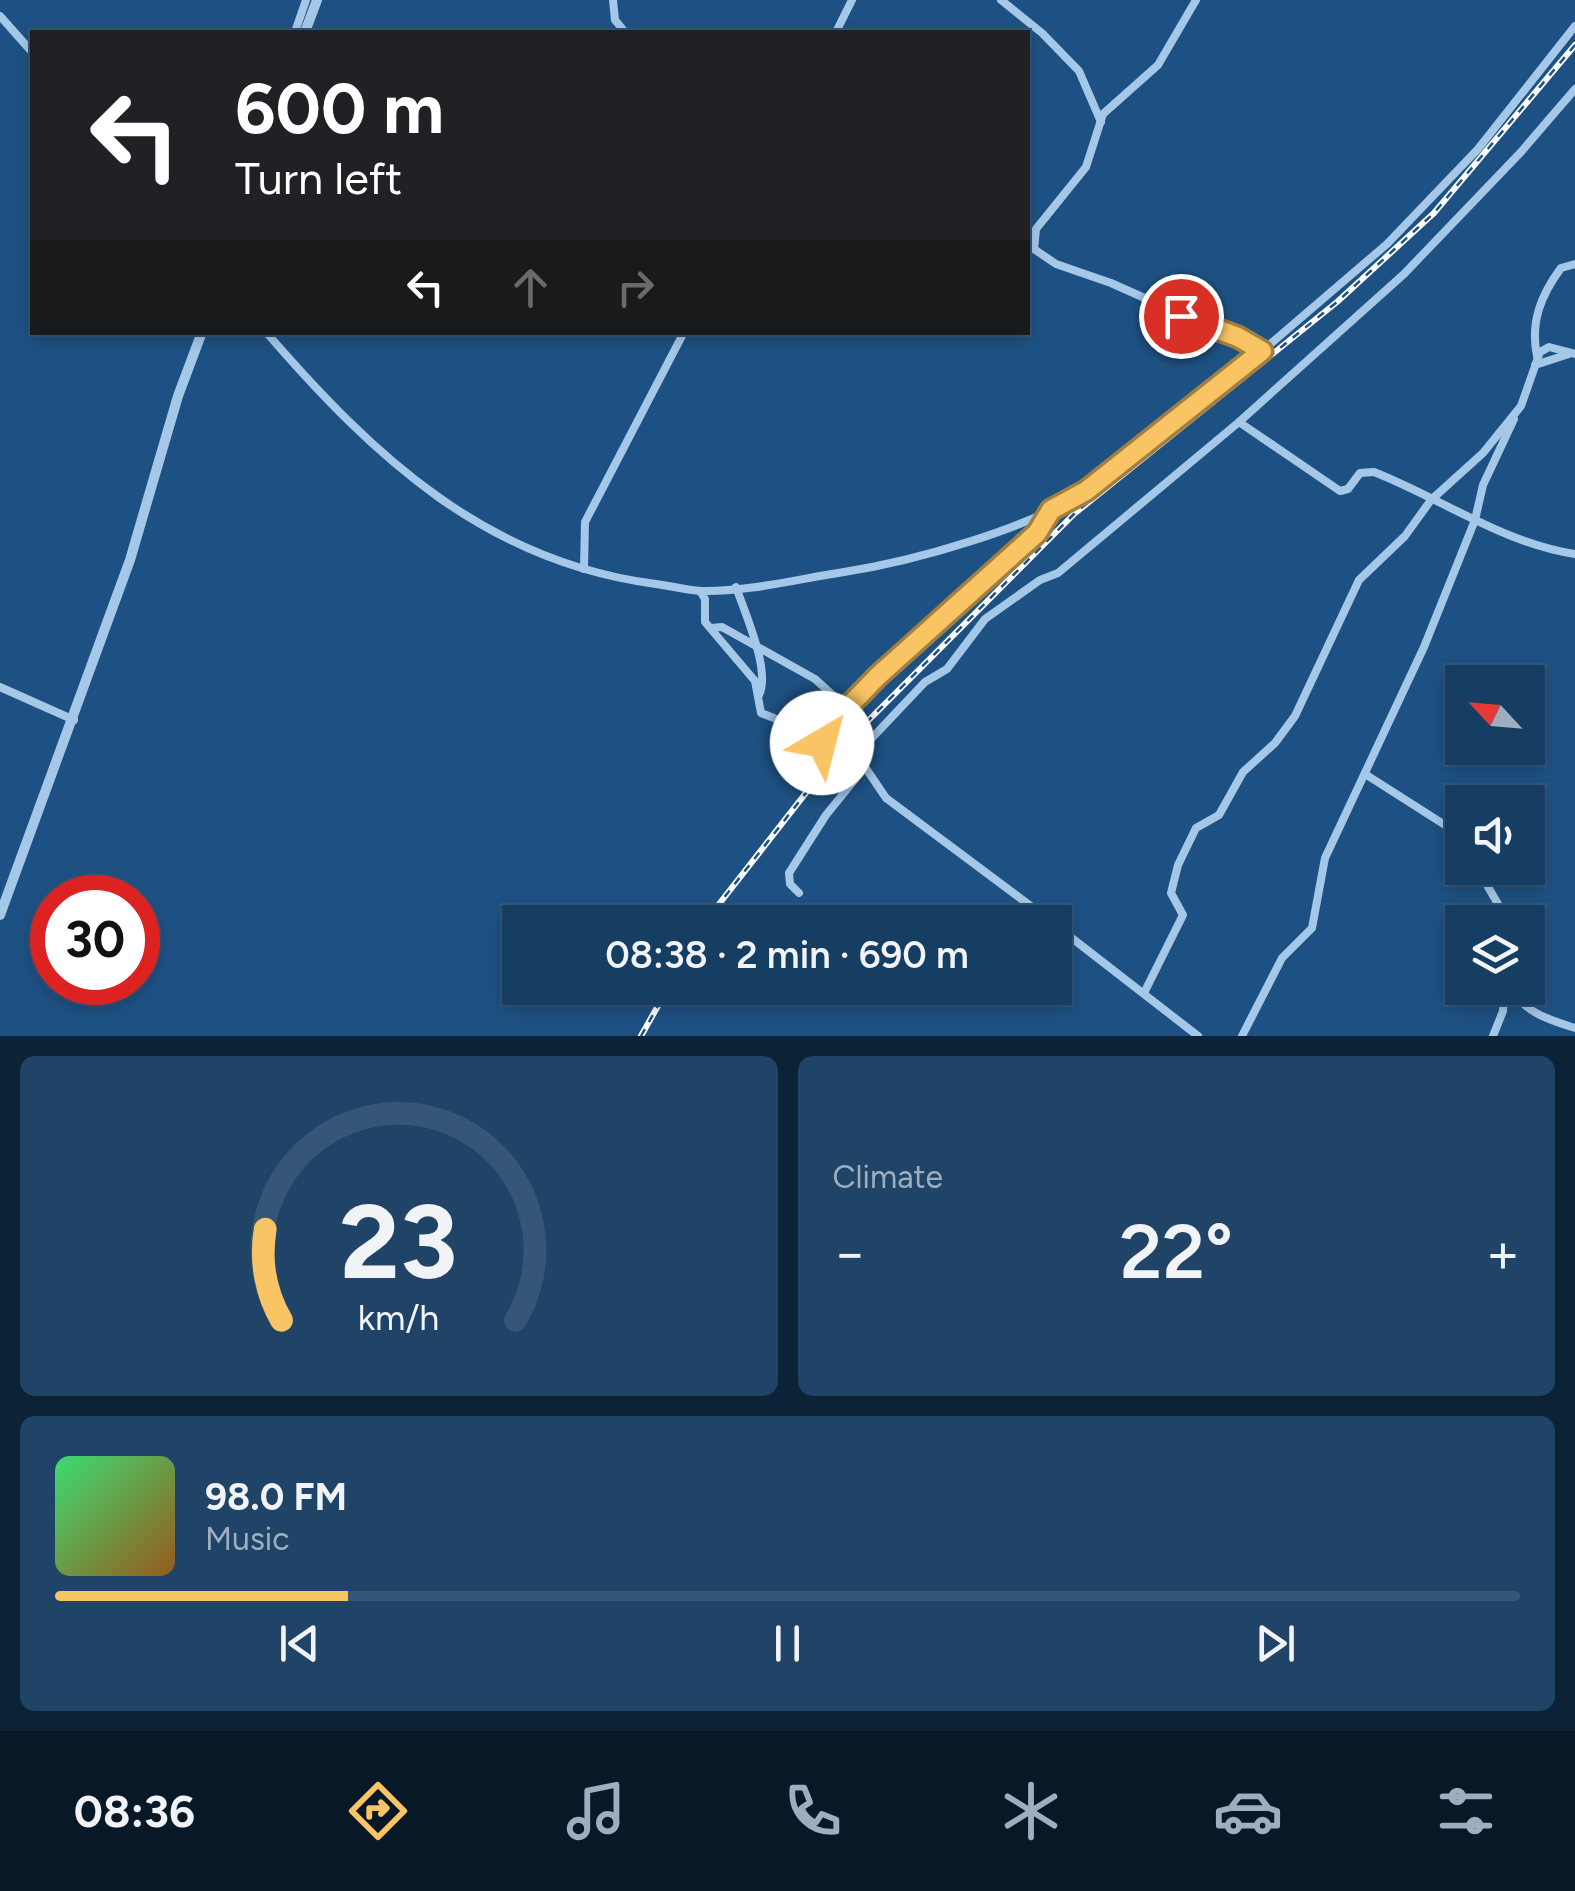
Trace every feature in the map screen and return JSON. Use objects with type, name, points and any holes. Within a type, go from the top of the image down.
[{"type":"street","points":[[296,30],[306,0]]},
{"type":"street","points":[[306,30],[317,0]]},
{"type":"street","points":[[613,0],[615,20],[623,30]]},
{"type":"street","points":[[837,30],[852,0]]},
{"type":"street","points":[[1001,0],[1042,33],[1079,71],[1101,122]]},
{"type":"street","points":[[1196,0],[1158,66],[1103,114],[1086,167],[1036,229],[1031,247],[1056,264],[1111,283],[1262,351]]},
{"type":"street","points":[[0,16],[30,50]]},
{"type":"street","points":[[269,335],[362,436],[415,482],[506,540],[624,581],[700,591],[871,568],[926,554],[1051,510],[1086,491],[1262,351],[1388,244],[1487,138],[1575,26]]},
{"type":"street","points":[[853,758],[924,682],[947,669],[985,620],[1040,580],[1058,573],[1239,422],[1404,274],[1521,152],[1575,88]]},
{"type":"street","points":[[1536,361],[1534,337],[1539,307],[1561,268],[1575,264]]},
{"type":"street","points":[[0,915],[74,720],[201,335]]},
{"type":"street","points":[[584,569],[585,522],[682,335]]},
{"type":"street","points":[[1242,1036],[1282,958],[1312,928],[1325,858],[1424,647],[1484,485],[1521,406],[1536,361],[1548,347],[1573,354]]},
{"type":"street","points":[[1144,993],[1182,916],[1171,894],[1191,835],[1202,823],[1219,815],[1243,772],[1285,732],[1359,580],[1405,536],[1431,500],[1483,453],[1521,406]]},
{"type":"street","points":[[1239,422],[1336,489],[1346,490],[1360,474],[1374,472],[1474,520],[1547,549],[1575,554]]},
{"type":"street","points":[[821,741],[847,708],[1037,533],[1051,510]]},
{"type":"street","points":[[736,587],[764,674],[759,695]]},
{"type":"street","points":[[700,591],[706,622],[752,676],[761,714],[831,742],[864,767],[886,798],[1029,905]]},
{"type":"street","points":[[711,628],[722,627],[815,679],[847,708]]},
{"type":"street","points":[[0,686],[74,720]]},
{"type":"street","points":[[798,893],[790,884],[790,873],[826,815],[864,767]]},
{"type":"street","points":[[1365,774],[1445,824]]},
{"type":"street","points":[[1072,938],[1198,1036]]},
{"type":"street","points":[[1493,1036],[1503,1005]]},
{"type":"street","points":[[1525,1005],[1575,1028]]},
{"type":"railway","points":[[718,905],[841,748],[1074,514],[1337,302],[1434,213],[1575,45]]},
{"type":"railway","points":[[641,1036],[658,1005]]},
{"type":"route","points":[[822,743],[866,688],[1037,533],[1051,510],[1086,491],[1262,351],[1238,337],[1181,316]]}]
